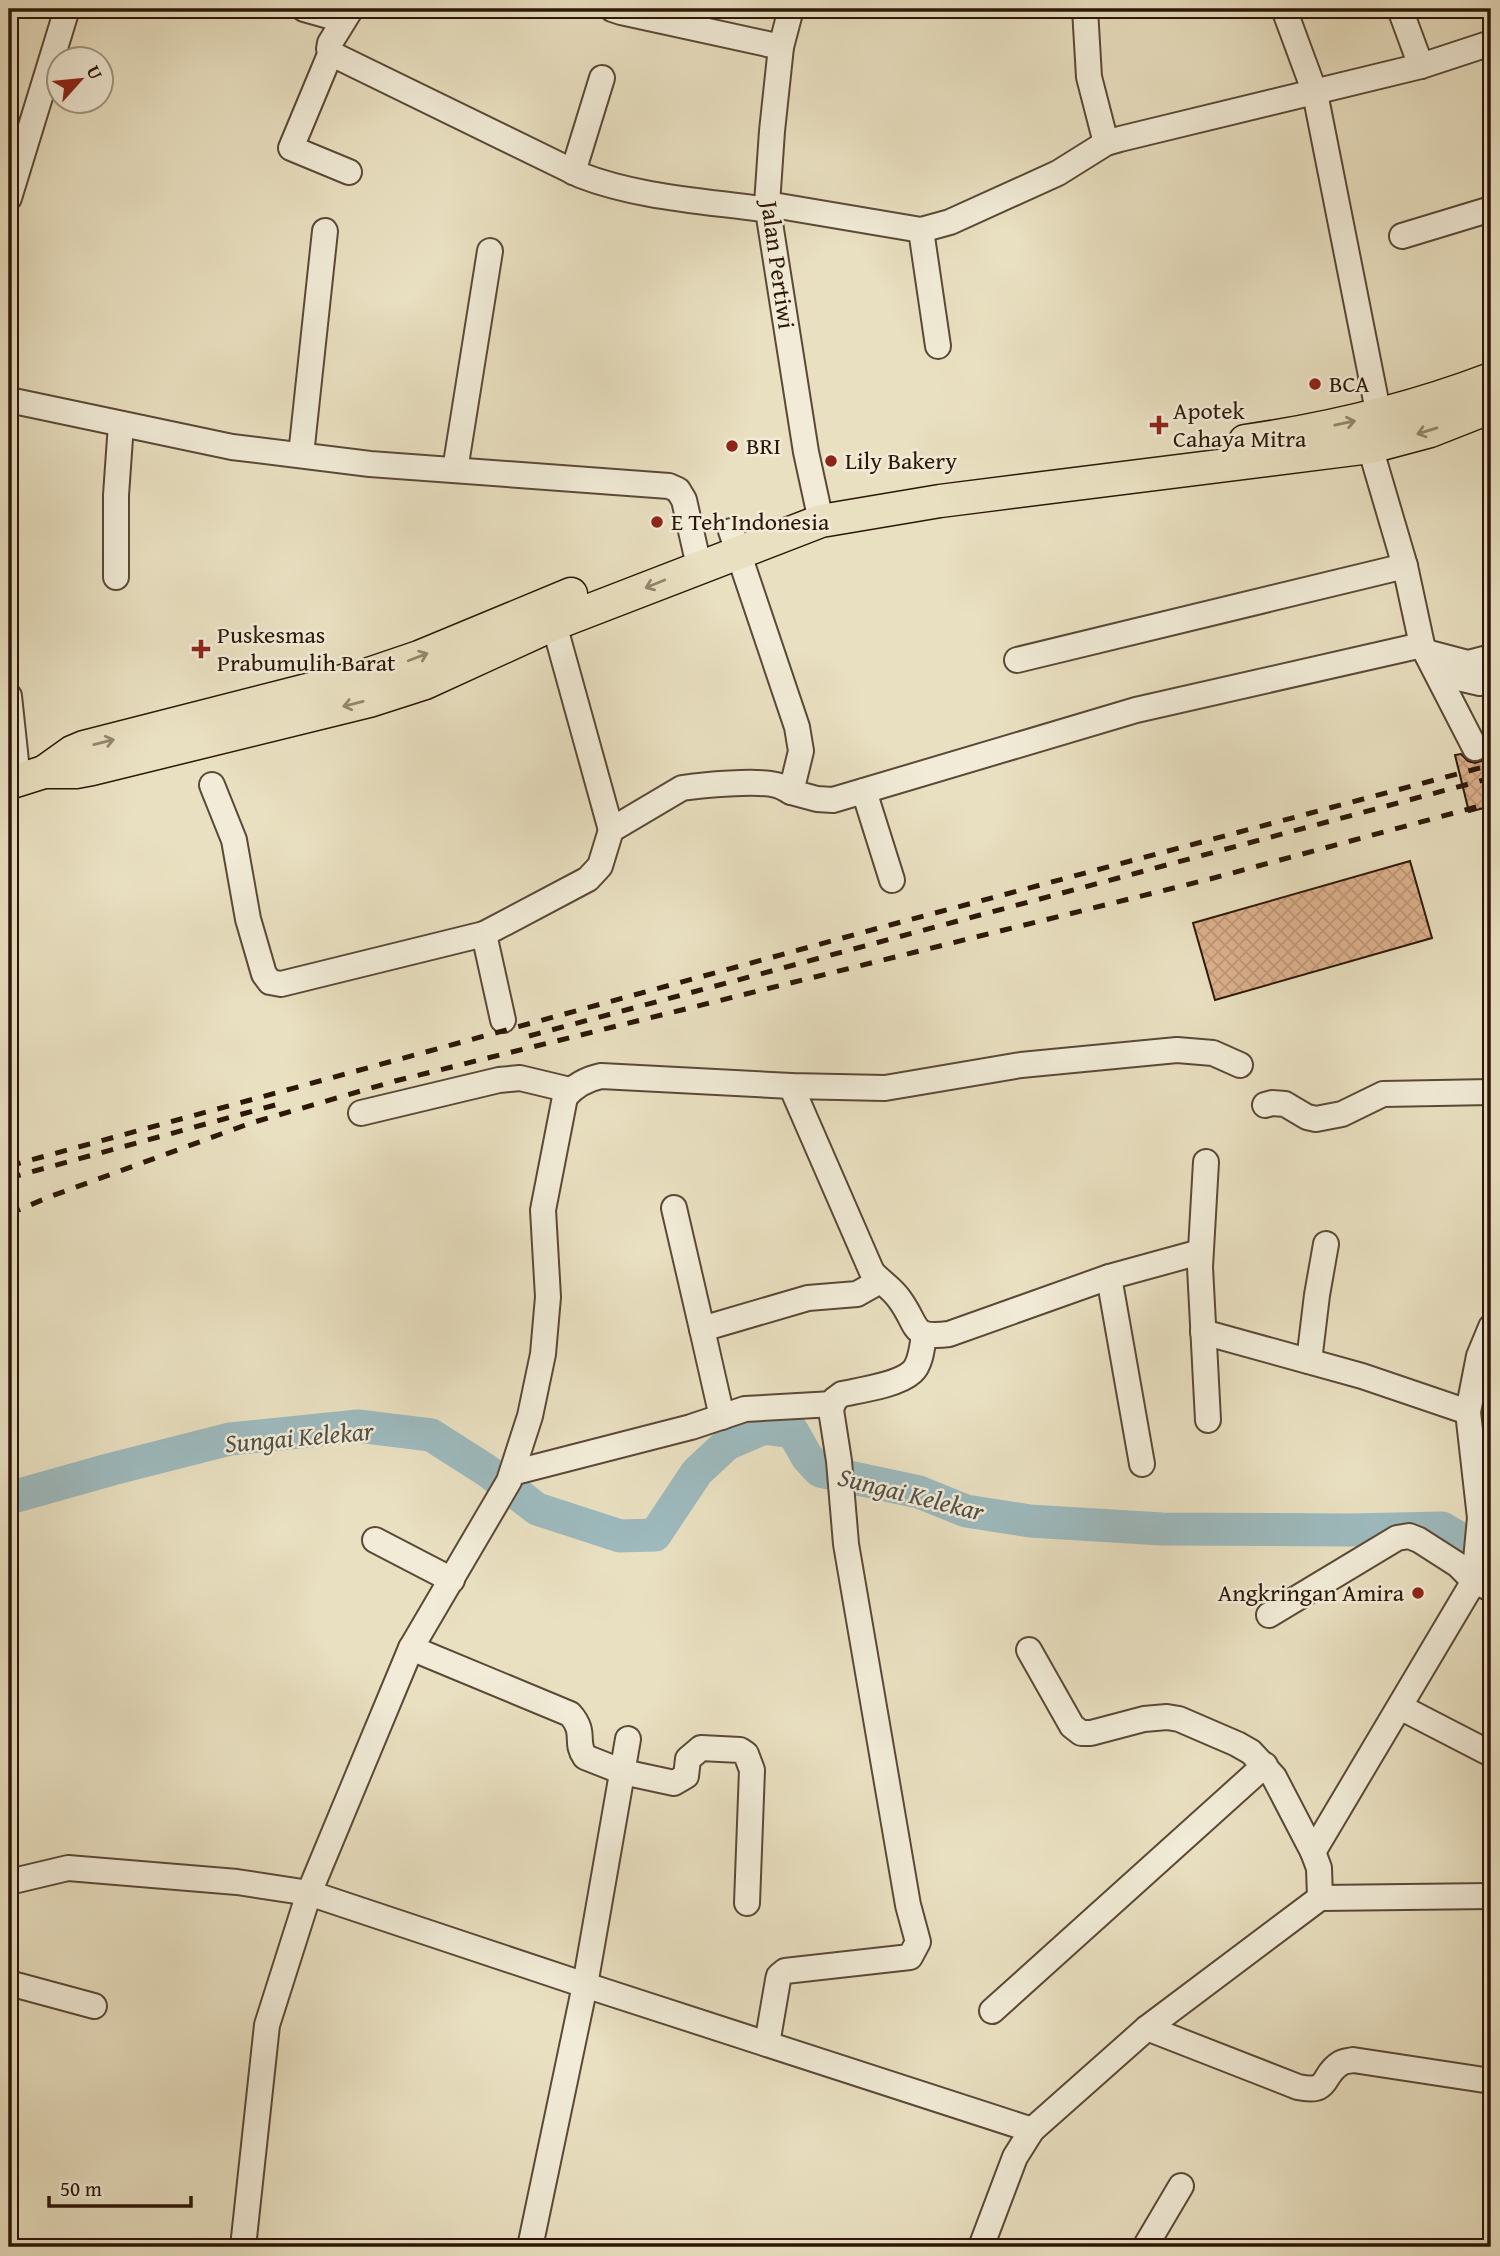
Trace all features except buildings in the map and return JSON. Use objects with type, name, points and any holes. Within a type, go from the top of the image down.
[{"type":"main road","points":[[24,778],[92,769],[369,701],[425,683],[495,652],[548,615],[819,510],[1285,435],[1379,416],[1491,379]]},
{"type":"main road","points":[[819,510],[940,501],[1370,447],[1430,431],[1491,407]]},
{"type":"street","points":[[9,198],[67,9]]},
{"type":"street","points":[[304,9],[347,14],[330,43],[331,52],[291,148],[349,172]]},
{"type":"street","points":[[612,9],[781,47]]},
{"type":"street","name":"Jalan Pertiwi","points":[[790,9],[781,47],[772,131],[768,207],[806,452],[819,510]]},
{"type":"street","points":[[1085,9],[1089,77],[1106,143]]},
{"type":"street","points":[[1284,9],[1315,93],[1379,416]]},
{"type":"street","points":[[1400,9],[1421,66]]},
{"type":"street","points":[[331,52],[573,172],[606,185],[921,230],[950,222],[1058,173],[1106,143],[1421,66],[1491,43]]},
{"type":"street","points":[[573,172],[602,78]]},
{"type":"street","points":[[1402,236],[1491,209]]},
{"type":"street","points":[[921,230],[938,346]]},
{"type":"street","points":[[301,455],[325,231]]},
{"type":"street","points":[[456,470],[490,251]]},
{"type":"street","points":[[9,400],[232,447],[370,464],[669,486],[678,490],[684,500],[696,556]]},
{"type":"street","points":[[116,577],[116,495],[121,424]]},
{"type":"street","points":[[1370,447],[1428,657],[1475,748]]},
{"type":"street","points":[[734,542],[797,726],[801,751],[791,792]]},
{"type":"street","points":[[1017,660],[1405,566]]},
{"type":"street","points":[[212,785],[234,840],[248,919],[264,974],[270,982],[281,984],[484,934],[588,879],[600,866],[611,830],[548,615]]},
{"type":"street","points":[[1428,657],[1480,683],[1491,682]]},
{"type":"street","points":[[611,830],[682,788],[765,784],[777,785],[817,799],[833,800],[1136,710],[1428,657],[1460,663],[1491,657]]},
{"type":"street","points":[[9,696],[24,778]]},
{"type":"street","points":[[864,791],[892,880]]},
{"type":"street","points":[[484,934],[503,1020]]},
{"type":"street","points":[[243,2247],[267,2025],[309,1893],[411,1648],[506,1485],[530,1416],[542,1354],[548,1297],[543,1210],[565,1097],[570,1090],[589,1079],[601,1076],[885,1088],[1021,1065],[1177,1050],[1213,1053],[1240,1065]]},
{"type":"street","points":[[361,1113],[499,1080],[520,1078],[570,1090]]},
{"type":"street","points":[[791,1086],[872,1272],[901,1301],[918,1331],[924,1335],[949,1334],[1109,1277],[1200,1252]]},
{"type":"street","points":[[1265,1105],[1285,1104],[1307,1117],[1316,1119],[1342,1114],[1383,1094],[1491,1092]]},
{"type":"street","points":[[1206,1162],[1200,1252],[1208,1420]]},
{"type":"street","points":[[674,1208],[722,1417]]},
{"type":"street","points":[[1309,1361],[1326,1244]]},
{"type":"street","points":[[1109,1277],[1142,1464]]},
{"type":"street","points":[[702,1329],[808,1298],[857,1294],[880,1281]]},
{"type":"street","points":[[1313,1852],[1400,1707],[1480,1582],[1484,1522],[1468,1412],[1479,1356],[1491,1327]]},
{"type":"street","points":[[1203,1332],[1362,1376],[1468,1412]]},
{"type":"street","points":[[768,2044],[778,1980],[782,1973],[910,1957],[918,1942],[908,1905],[846,1544],[839,1461],[831,1410],[834,1400],[842,1394],[900,1380],[913,1371],[921,1353],[924,1335]]},
{"type":"street","points":[[506,1485],[745,1409],[833,1404]]},
{"type":"street","points":[[1269,1615],[1397,1538],[1409,1536],[1458,1565],[1480,1582]]},
{"type":"street","points":[[375,1540],[452,1580]]},
{"type":"street","points":[[411,1648],[570,1714],[580,1728],[585,1758],[623,1772],[674,1783],[686,1776],[688,1759],[701,1748],[740,1750],[746,1754],[752,1770],[747,1903]]},
{"type":"street","points":[[1029,1650],[1072,1726],[1081,1733],[1091,1733],[1144,1719],[1167,1717],[1178,1719],[1251,1752],[1275,1777],[1313,1852],[1319,1868],[1320,1898]]},
{"type":"street","points":[[1400,1707],[1491,1754]]},
{"type":"street","points":[[530,2247],[585,1985],[628,1739]]},
{"type":"street","points":[[992,2011],[1265,1765]]},
{"type":"street","points":[[9,1882],[68,1868],[237,1882],[309,1893],[1032,2130]]},
{"type":"street","points":[[981,2247],[1015,2157],[1032,2130],[1147,2028],[1320,1898],[1491,1896]]},
{"type":"street","points":[[9,1983],[94,2006]]},
{"type":"street","points":[[1147,2028],[1298,2087],[1312,2090],[1320,2087],[1340,2063],[1353,2060],[1491,2081]]},
{"type":"street","points":[[1145,2247],[1181,2186]]},
{"type":"waterway","name":"Sungai Kelekar","points":[[9,1498],[230,1439],[358,1426],[431,1435],[486,1470],[537,1509],[620,1536],[655,1535],[697,1472],[727,1444],[764,1428],[793,1432],[807,1457],[820,1471],[919,1492],[966,1511],[1030,1521],[1162,1529],[1442,1528],[1491,1557]]},
{"type":"railway","points":[[9,1166],[890,925],[1491,765]]},
{"type":"railway","points":[[529,1036],[1491,778]]},
{"type":"railway","points":[[9,1214],[251,1123],[395,1081],[1210,879],[1491,803]]},
{"type":"railway","points":[[9,1178],[286,1102]]},
{"type":"place","name":"BCA","points":[[1315,384]]},
{"type":"place","name":"Apotek Cahaya Mitra","points":[[1159,425]]},
{"type":"place","name":"BRI","points":[[732,446]]},
{"type":"place","name":"Lily Bakery","points":[[831,461]]},
{"type":"place","name":"E Teh Indonesia","points":[[657,522]]},
{"type":"place","name":"Puskesmas Prabumulih Barat","points":[[201,649]]},
{"type":"place","name":"Angkringan Amira","points":[[1418,1593]]}]
